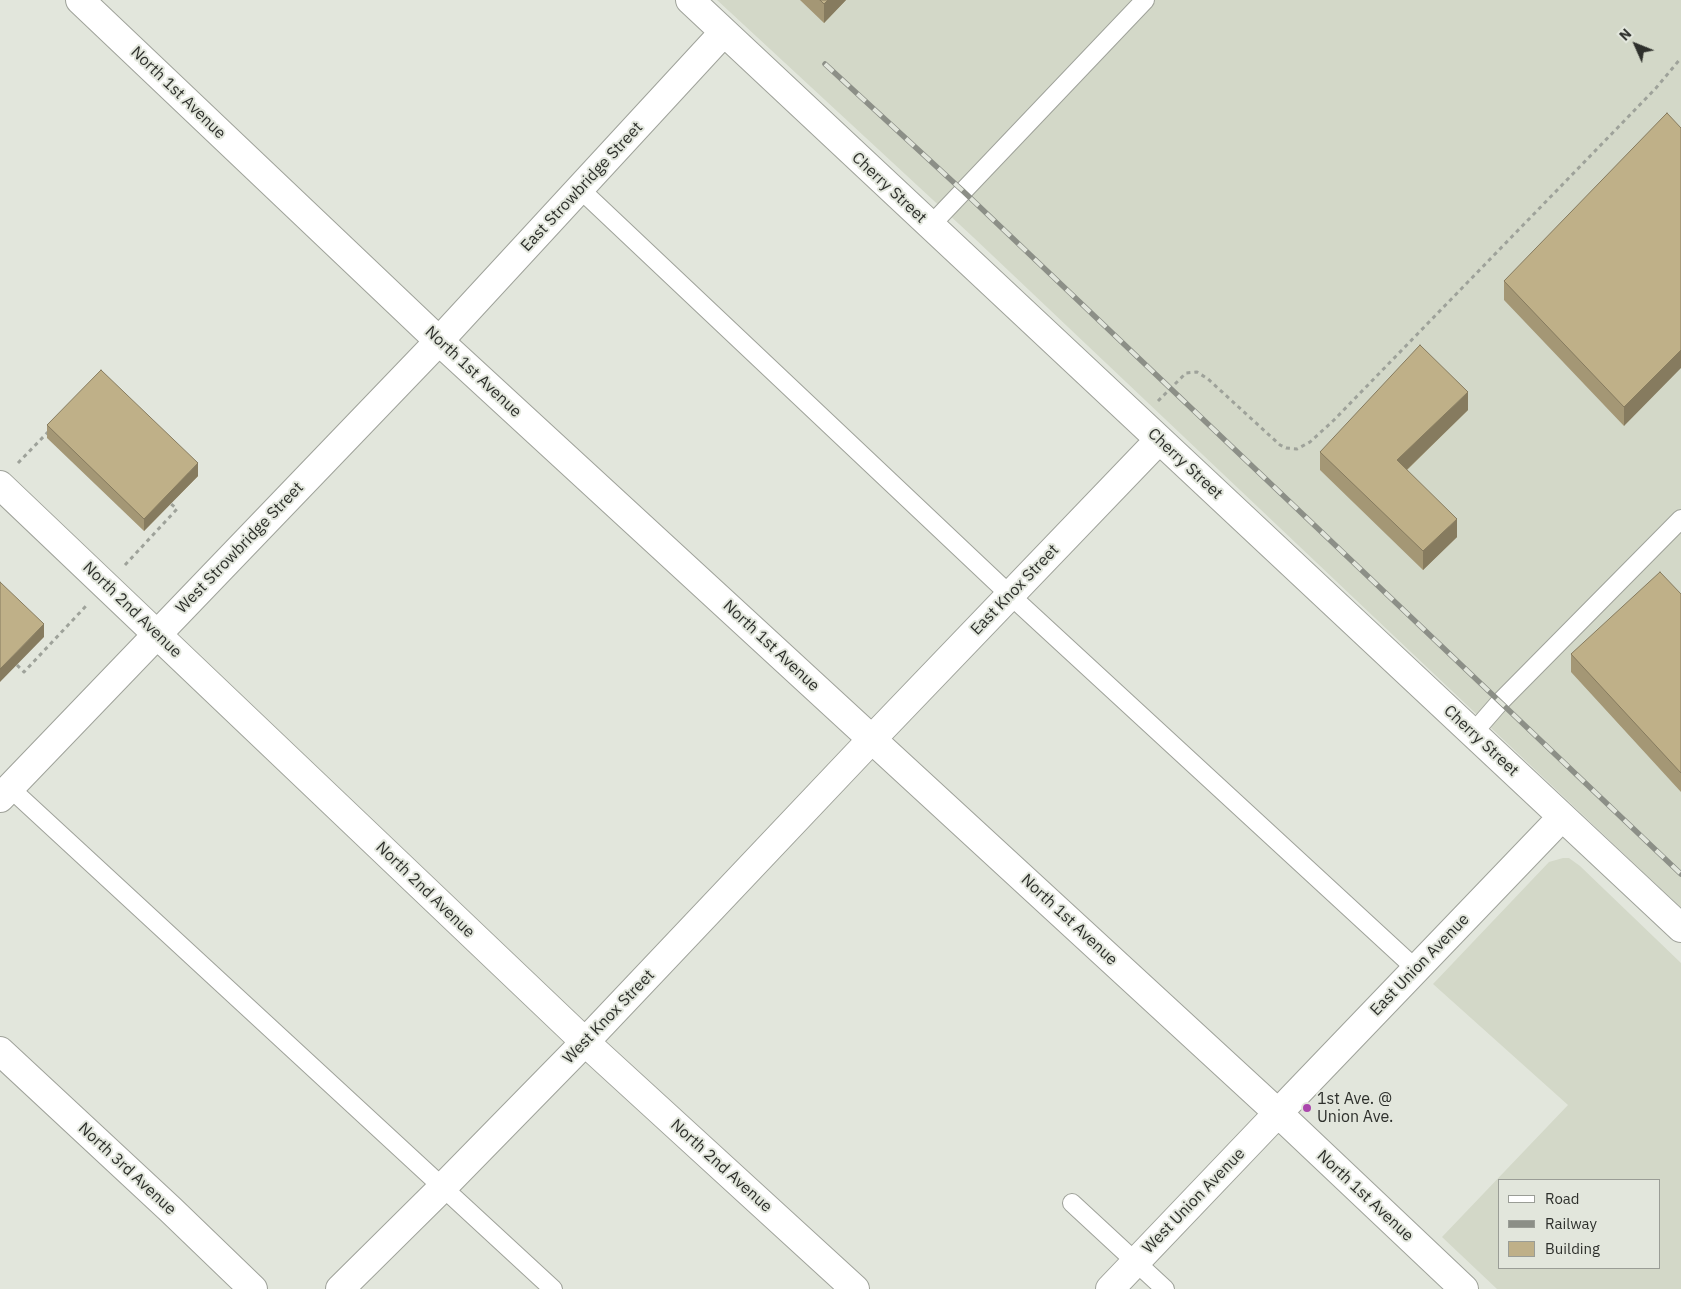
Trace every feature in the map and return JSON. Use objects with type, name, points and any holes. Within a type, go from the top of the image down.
[{"type":"street","name":"North 1st Avenue","points":[[80,0],[439,341],[1278,1113],[1464,1289]]},
{"type":"street","name":"Cherry Street","points":[[690,0],[1681,928]]},
{"type":"street","name":"East Strowbridge Street","points":[[439,341],[724,32]]},
{"type":"street","name":"West Strowbridge Street","points":[[5,793],[439,341]]},
{"type":"street","name":"East Knox Street","points":[[872,739],[1158,440]]},
{"type":"street","name":"North 2nd Avenue","points":[[6,476],[106,586],[157,635],[585,1042],[855,1289]]},
{"type":"street","name":"West Knox Street","points":[[340,1289],[585,1042],[872,739]]},
{"type":"street","name":"East Union Avenue","points":[[1278,1113],[1562,817]]},
{"type":"street","name":"North 3rd Avenue","points":[[0,1051],[253,1289]]},
{"type":"street","name":"West Union Avenue","points":[[1110,1289],[1278,1113]]},
{"type":"lane","points":[[930,226],[1146,0]]},
{"type":"lane","points":[[580,189],[1010,595],[1416,969]]},
{"type":"lane","points":[[1473,733],[1500,702],[1681,519]]},
{"type":"lane","points":[[5,793],[553,1289]]},
{"type":"lane","points":[[1072,1202],[1165,1289]]},
{"type":"path","points":[[1139,421],[1186,373],[1197,372],[1208,379],[1280,445],[1286,448],[1297,449],[1310,442],[1334,420],[1650,94],[1681,58]]},
{"type":"path","points":[[6,476],[52,428]]},
{"type":"path","points":[[17,665],[24,672],[177,509],[171,504]]},
{"type":"shaded area","points":[[717,0],[1681,0],[1681,908],[973,237]]},
{"type":"shaded area","points":[[1563,858],[1569,858],[1580,866],[1681,963],[1681,1289],[1497,1289],[1442,1237],[1568,1105],[1433,984],[1549,862]]},
{"type":"building","points":[[820,0],[828,0],[824,4]]},
{"type":"building","points":[[1667,113],[1681,128],[1681,350],[1624,407],[1504,281]]},
{"type":"building","points":[[1420,345],[1468,392],[1397,460],[1457,519],[1423,551],[1320,452]]},
{"type":"building","points":[[101,370],[198,463],[144,519],[47,425]]},
{"type":"building","points":[[1660,572],[1681,594],[1681,773],[1571,654]]},
{"type":"building","points":[[0,582],[44,624],[0,669]]},
{"type":"railway","points":[[825,64],[963,191],[1681,874]]},
{"type":"place","name":"1st Ave. @ Union Ave.","points":[[1307,1108]]}]
